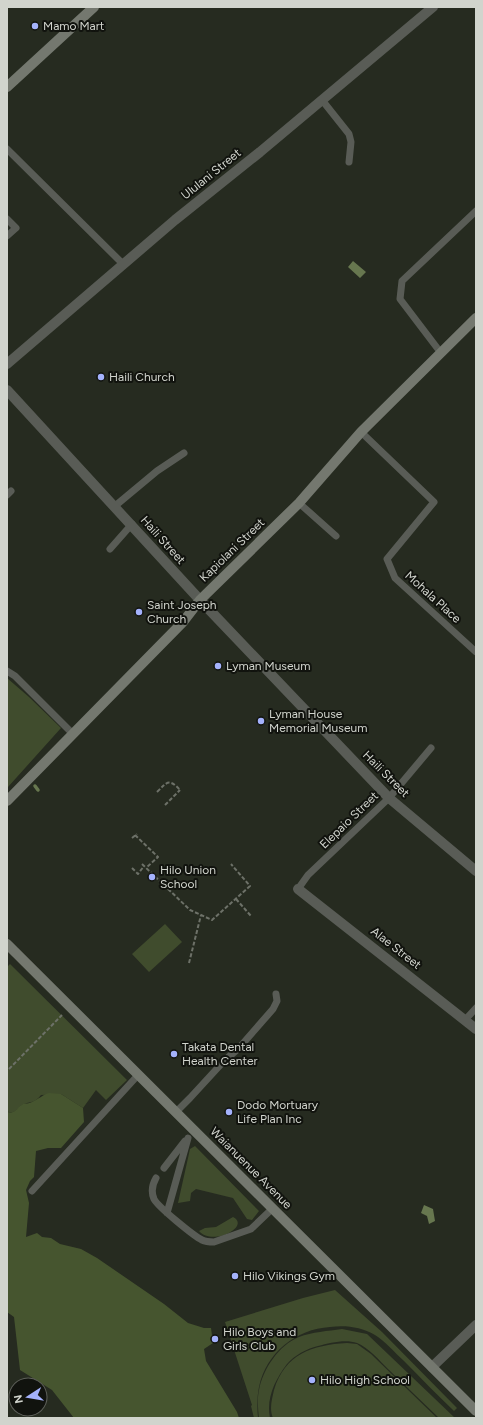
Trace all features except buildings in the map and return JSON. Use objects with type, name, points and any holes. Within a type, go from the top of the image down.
[{"type":"street","points":[[7,87],[94,7]]},
{"type":"street","name":"Ululani Street","points":[[7,364],[174,220],[322,100],[433,7]]},
{"type":"street","name":"Kapiolani Street","points":[[7,801],[183,622],[200,600],[299,503],[361,432],[476,318]]},
{"type":"street","name":"Haili Street","points":[[7,390],[132,524],[200,600],[389,798],[476,871]]},
{"type":"street","name":"Alae Street","points":[[298,889],[476,1029]]},
{"type":"street","name":"Waianuenue Avenue","points":[[7,944],[139,1074],[176,1112],[192,1134],[273,1208],[476,1411]]},
{"type":"street","points":[[432,1367],[476,1325]]},
{"type":"lane","points":[[322,100],[350,134],[351,142],[349,162]]},
{"type":"lane","points":[[7,150],[123,264]]},
{"type":"lane","points":[[441,353],[400,299],[402,281],[476,211]]},
{"type":"lane","points":[[7,219],[16,228],[7,236]]},
{"type":"lane","name":"Mohala Place","points":[[361,432],[434,502],[387,559],[395,578],[476,652]]},
{"type":"lane","points":[[115,506],[157,471],[184,453]]},
{"type":"lane","points":[[299,503],[336,536]]},
{"type":"lane","points":[[110,549],[132,524]]},
{"type":"lane","points":[[7,671],[15,676],[73,734]]},
{"type":"lane","name":"Elepaio Street","points":[[298,889],[308,875],[389,798],[431,748]]},
{"type":"lane","points":[[176,1112],[224,1061],[239,1048],[273,1009],[277,1001],[276,994]]},
{"type":"lane","points":[[465,1020],[476,1008]]},
{"type":"lane","points":[[32,1191],[139,1074]]},
{"type":"lane","points":[[164,1168],[192,1134]]},
{"type":"lane","points":[[167,1213],[192,1134]]},
{"type":"lane","points":[[156,1178],[152,1184],[153,1198],[167,1213],[201,1240],[208,1242],[214,1242],[251,1229],[273,1208]]},
{"type":"path","points":[[157,792],[166,783],[170,782],[174,783],[181,789],[165,805]]},
{"type":"path","points":[[132,838],[136,835],[158,857],[138,874],[132,868]]},
{"type":"path","points":[[142,864],[190,910],[212,920],[250,886],[230,864]]},
{"type":"path","points":[[236,899],[251,916]]},
{"type":"path","points":[[189,963],[201,915]]},
{"type":"path","points":[[9,1069],[63,1014]]},
{"type":"shaded area","points":[[353,261],[366,272],[360,278],[348,267]]},
{"type":"shaded area","points":[[7,678],[61,728],[8,787]]},
{"type":"shaded area","points":[[165,924],[182,942],[149,972],[132,954]]},
{"type":"shaded area","points":[[10,964],[127,1080],[106,1100],[96,1090],[83,1108],[61,1094],[41,1095],[35,1101],[24,1104],[17,1110],[9,1113],[7,1109],[7,967]]},
{"type":"shaded area","points":[[49,1093],[61,1094],[83,1108],[84,1122],[61,1148],[48,1148],[36,1151],[34,1177],[30,1181],[26,1190],[29,1203],[26,1237],[37,1233],[42,1237],[51,1238],[60,1244],[81,1249],[97,1258],[164,1304],[188,1323],[204,1328],[211,1328],[213,1343],[204,1349],[206,1361],[237,1412],[239,1418],[74,1418],[52,1390],[48,1388],[48,1377],[31,1377],[20,1370],[14,1317],[7,1312],[7,1109],[9,1113],[12,1112],[23,1104],[31,1103]]},
{"type":"shaded area","points":[[195,1146],[259,1211],[252,1220],[247,1219],[233,1198],[196,1189],[191,1193],[190,1201],[178,1203],[190,1149]]},
{"type":"shaded area","points":[[424,1205],[433,1209],[435,1221],[429,1224],[427,1216],[421,1213]]},
{"type":"shaded area","points":[[233,1217],[237,1221],[237,1225],[234,1230],[221,1236],[213,1237],[205,1235],[199,1231],[205,1228],[216,1227]]},
{"type":"shaded area","points":[[335,1290],[382,1332],[457,1408],[454,1411],[379,1338],[370,1332],[359,1328],[336,1326],[306,1332],[284,1345],[268,1364],[263,1375],[258,1395],[258,1418],[254,1418],[252,1405],[225,1322],[303,1298]]},
{"type":"shaded area","points":[[342,1329],[367,1334],[455,1418],[439,1418],[370,1351],[357,1343],[343,1341],[314,1347],[301,1353],[287,1364],[275,1383],[270,1396],[270,1418],[259,1418],[258,1397],[261,1382],[268,1366],[279,1352],[292,1341],[304,1335]]},
{"type":"shaded area","points":[[347,1343],[357,1344],[371,1354],[437,1418],[273,1418],[271,1408],[274,1390],[285,1368],[293,1360],[311,1349]]},
{"type":"waterway","points":[[35,786],[38,790]]},
{"type":"place","name":"Mamo Mart","points":[[35,26]]},
{"type":"place","name":"Haili Church","points":[[101,377]]},
{"type":"place","name":"Saint Joseph Church","points":[[139,612]]},
{"type":"place","name":"Lyman Museum","points":[[218,666]]},
{"type":"place","name":"Lyman House Memorial Museum","points":[[261,721]]},
{"type":"place","name":"Hilo Union School","points":[[152,877]]},
{"type":"place","name":"Takata Dental Health Center","points":[[174,1054]]},
{"type":"place","name":"Dodo Mortuary Life Plan Inc","points":[[229,1112]]},
{"type":"place","name":"Hilo Vikings Gym","points":[[235,1276]]},
{"type":"place","name":"Hilo Boys and Girls Club","points":[[215,1339]]},
{"type":"place","name":"Hilo High School","points":[[312,1380]]}]
